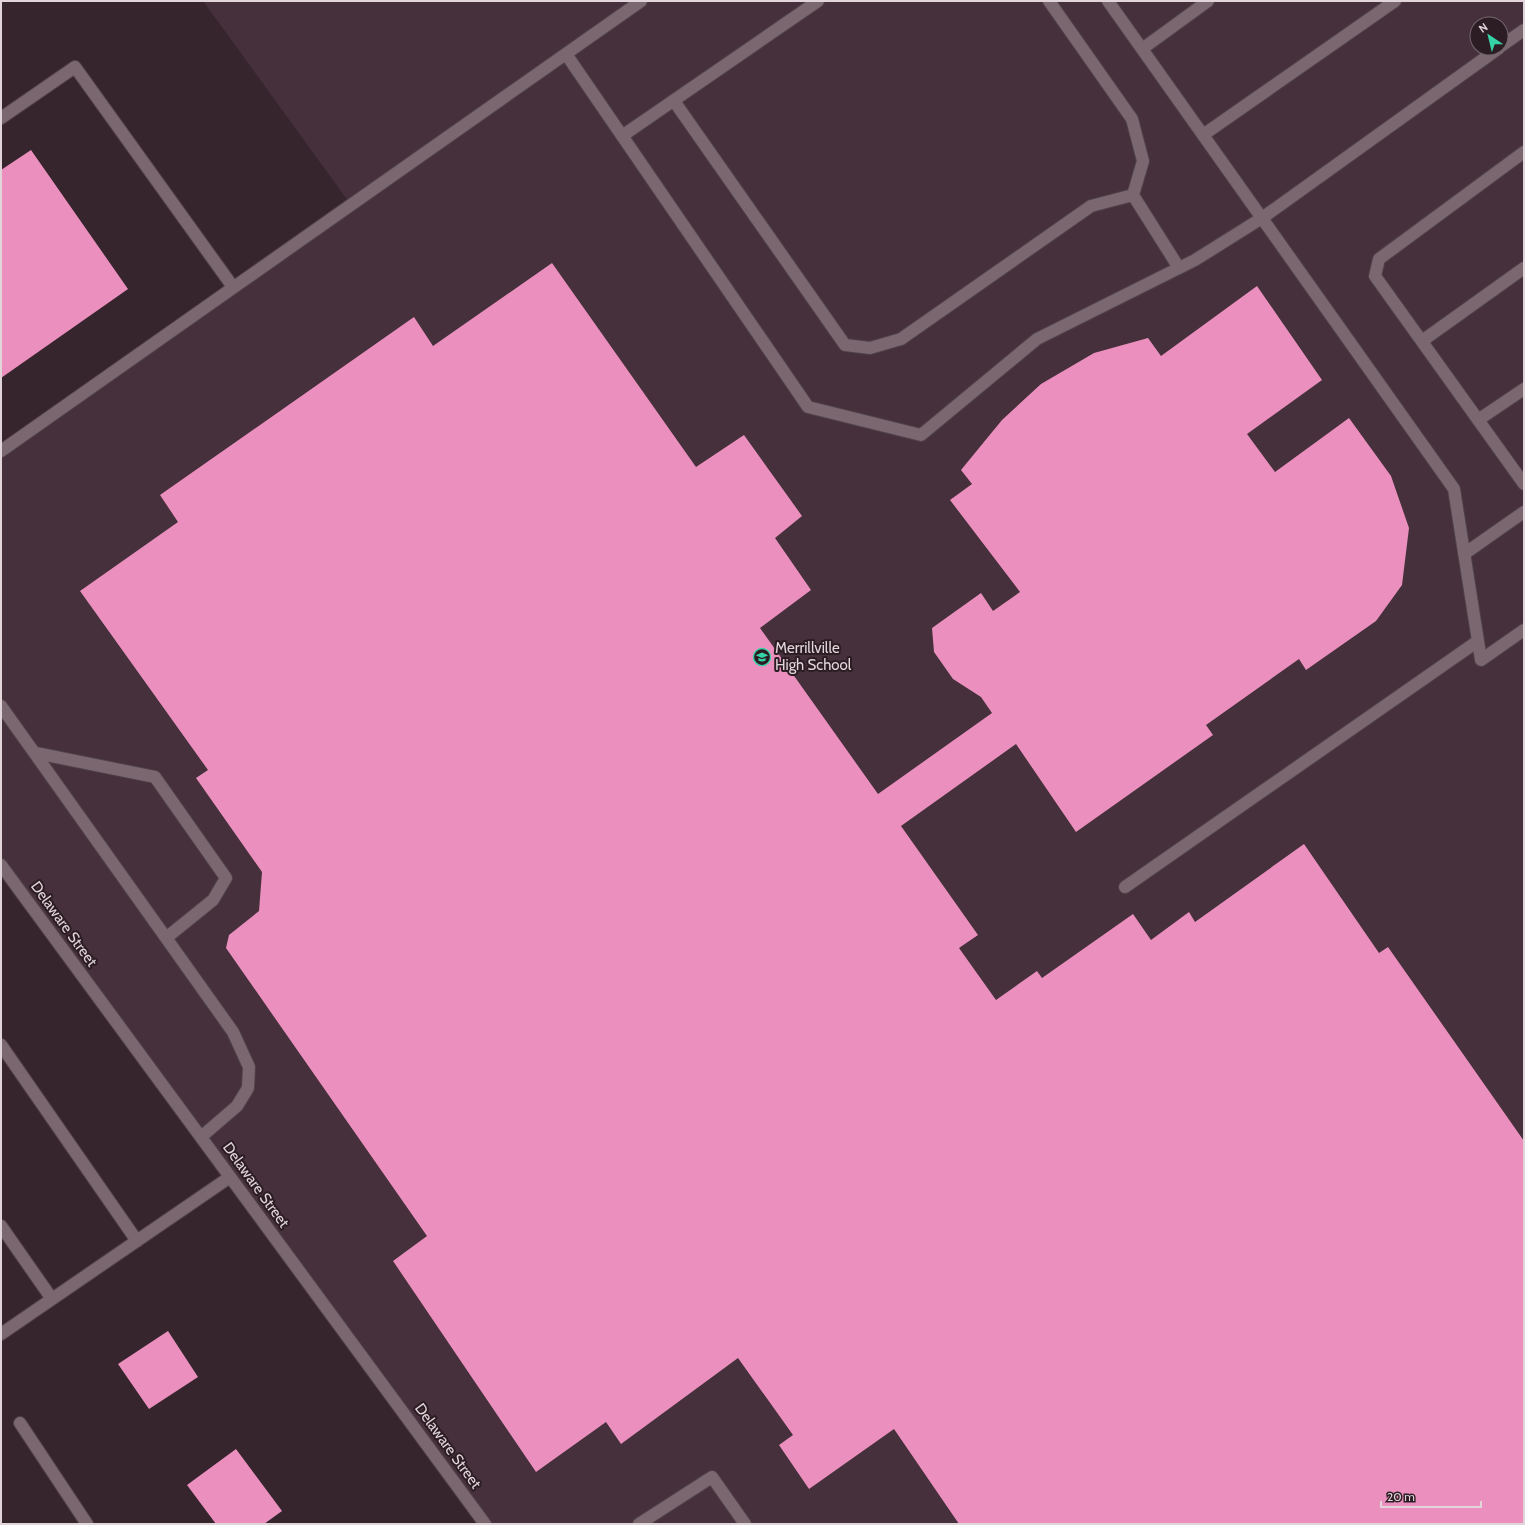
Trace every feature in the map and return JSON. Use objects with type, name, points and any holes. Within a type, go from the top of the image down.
[{"type":"street","points":[[1,451],[641,1]]},
{"type":"street","points":[[622,136],[818,1]]},
{"type":"street","points":[[1049,1],[1132,119],[1143,161],[1133,195],[1179,268]]},
{"type":"street","points":[[1108,1],[1454,490],[1481,660],[1524,630]]},
{"type":"street","points":[[1142,49],[1208,1]]},
{"type":"street","points":[[1203,135],[1395,1]]},
{"type":"street","points":[[1509,41],[1524,30]]},
{"type":"street","points":[[566,54],[808,407],[921,435],[1037,339],[1195,260],[1262,218],[1487,56]]},
{"type":"street","points":[[1,118],[75,67],[233,287]]},
{"type":"street","points":[[674,101],[845,345],[870,348],[901,340],[1091,206],[1133,195]]},
{"type":"street","points":[[1524,152],[1379,259],[1375,276],[1524,484]]},
{"type":"street","points":[[1422,341],[1524,268]]},
{"type":"street","points":[[1478,420],[1524,388]]},
{"type":"street","points":[[1464,554],[1524,512]]},
{"type":"street","points":[[1125,887],[1478,641]]},
{"type":"street","points":[[5,710],[232,1032],[249,1067],[248,1088],[237,1106],[201,1138]]},
{"type":"street","points":[[36,753],[155,778],[226,878],[213,900],[166,938]]},
{"type":"street","name":"Delaware Street","points":[[1,865],[485,1524]]},
{"type":"street","points":[[1,1045],[137,1241]]},
{"type":"street","points":[[1,1334],[230,1177]]},
{"type":"street","points":[[1,1226],[52,1299]]},
{"type":"street","points":[[20,1423],[87,1524]]},
{"type":"street","points":[[640,1524],[712,1477],[744,1524]]},
{"type":"shaded area","name":"Merrillville High School","points":[[203,1],[1524,1],[1524,1524],[485,1524],[1,865],[1,449],[351,205]]},
{"type":"building","points":[[31,150],[128,289],[1,378],[1,170]]},
{"type":"building","points":[[552,263],[696,467],[744,435],[802,516],[775,538],[811,590],[760,628],[878,794],[992,713],[981,697],[953,679],[934,652],[932,628],[981,593],[993,611],[1020,592],[950,500],[972,484],[961,470],[1002,420],[1041,384],[1094,353],[1148,338],[1161,356],[1257,286],[1322,380],[1247,434],[1275,472],[1349,418],[1391,476],[1409,528],[1402,585],[1376,621],[1306,670],[1299,659],[1206,725],[1213,735],[1076,832],[1016,744],[901,826],[978,935],[959,948],[996,1000],[1037,971],[1042,978],[1133,914],[1151,940],[1189,912],[1195,922],[1304,844],[1379,953],[1388,947],[1524,1141],[1524,1524],[959,1524],[894,1429],[809,1489],[779,1445],[793,1435],[738,1358],[621,1444],[606,1422],[536,1472],[393,1261],[427,1236],[226,948],[229,935],[259,911],[262,872],[196,778],[208,770],[80,591],[178,522],[160,495],[414,317],[433,346]]},
{"type":"building","points":[[168,1331],[198,1377],[149,1409],[118,1364]]},
{"type":"building","points":[[236,1449],[282,1511],[264,1524],[216,1524],[187,1485]]},
{"type":"place","name":"Merrillville High School","points":[[762,657]]}]
